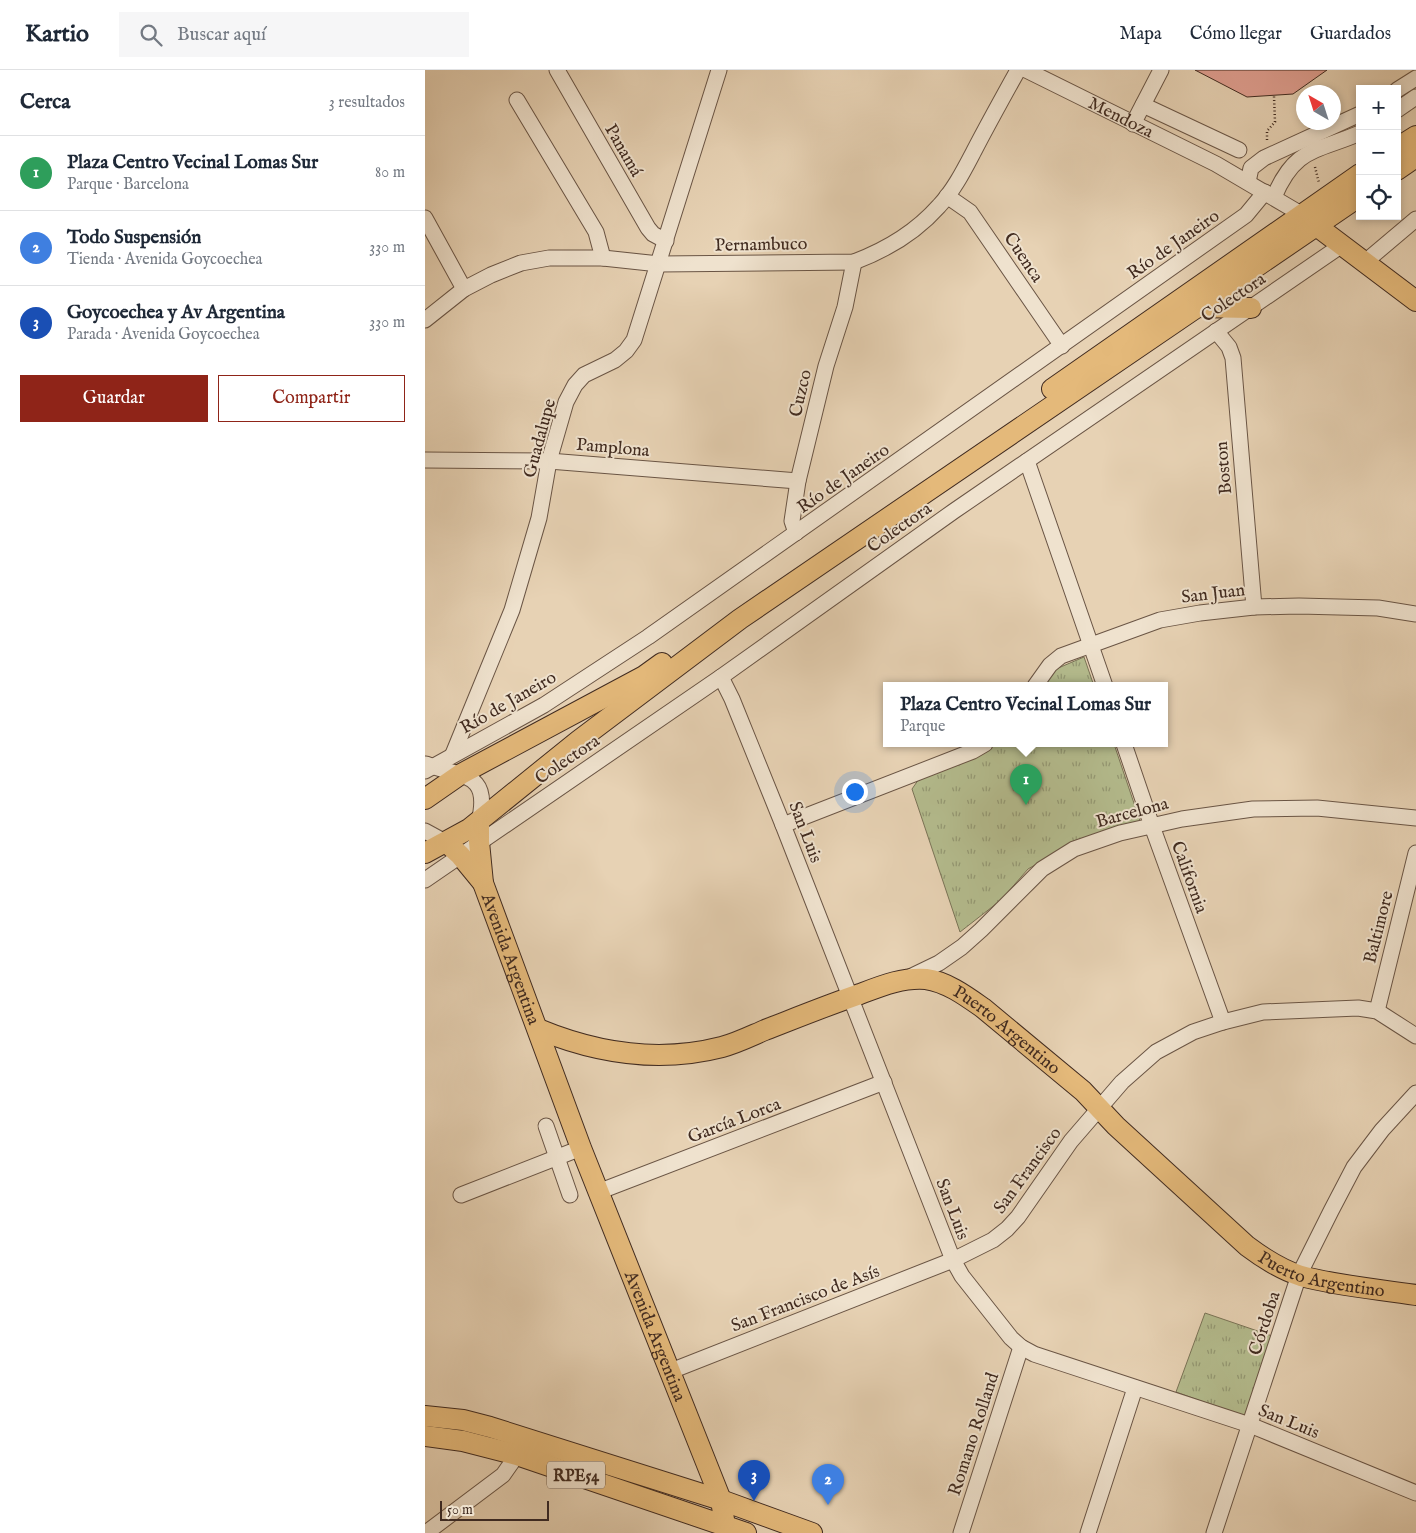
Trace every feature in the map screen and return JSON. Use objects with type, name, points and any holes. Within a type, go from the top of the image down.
[{"type":"main road","points":[[1401,145],[1416,136]]},
{"type":"main road","points":[[1401,167],[1416,157]]},
{"type":"main road","points":[[425,853],[453,849],[479,822],[578,741],[740,619],[1196,307],[1309,220],[1359,175]]},
{"type":"main road","points":[[425,798],[461,774],[644,676],[1309,220],[1356,198]]},
{"type":"main road","points":[[1309,220],[1416,301]]},
{"type":"main road","points":[[1196,307],[1251,308]]},
{"type":"main road","name":"Avenida Argentina","points":[[479,822],[483,883],[581,1148],[721,1500],[724,1529]]},
{"type":"main road","name":"Avenida Argentina","points":[[453,849],[483,883]]},
{"type":"main road","name":"Puerto Argentino","points":[[538,1029],[585,1046],[641,1055],[667,1055],[724,1046],[880,986],[904,980],[926,980],[943,984],[970,998],[1083,1091],[1098,1108],[1247,1246],[1261,1256],[1299,1275],[1416,1295]]},
{"type":"main road","name":"RPE54","points":[[425,1416],[463,1420],[490,1427],[721,1500],[813,1533]]},
{"type":"main road","name":"RPE54","points":[[425,1436],[463,1441],[517,1455],[724,1529],[746,1533]]},
{"type":"street","name":"Panamá","points":[[557,70],[648,228],[653,234],[666,241]]},
{"type":"street","name":"Guadalupe","points":[[453,754],[512,610],[539,518],[549,461],[566,402],[575,385],[584,376],[615,360],[626,351],[634,340],[719,70]]},
{"type":"street","name":"Pernambuco","points":[[425,320],[464,289],[491,275],[521,263],[549,258],[603,258],[659,264],[854,262],[874,255],[895,243],[925,221],[941,205],[959,178],[1018,70]]},
{"type":"street","name":"Mendoza","points":[[1026,70],[1216,164],[1269,194],[1309,220]]},
{"type":"street","points":[[1133,124],[1161,71]]},
{"type":"street","points":[[1401,87],[1416,78]]},
{"type":"street","points":[[1401,107],[1416,97]]},
{"type":"street","points":[[517,100],[596,232],[603,258]]},
{"type":"street","points":[[1143,105],[1239,150],[1263,158]]},
{"type":"street","points":[[1248,182],[1251,168],[1263,158],[1356,116]]},
{"type":"street","points":[[1269,194],[1297,160],[1321,146],[1356,134]]},
{"type":"street","points":[[1216,164],[1239,150]]},
{"type":"street","name":"Río de Janeiro","points":[[427,767],[560,695],[648,637],[1246,215],[1269,194]]},
{"type":"street","name":"Cuenca","points":[[947,196],[970,212],[1062,346]]},
{"type":"street","points":[[425,218],[464,289]]},
{"type":"street","points":[[1365,262],[1416,219]]},
{"type":"street","name":"Colectora","points":[[479,842],[721,677],[954,510],[1342,245]]},
{"type":"street","name":"Cuzco","points":[[796,534],[792,521],[798,481],[825,366],[845,307],[854,262]]},
{"type":"street","name":"Boston","points":[[1216,331],[1229,347],[1233,358],[1254,606]]},
{"type":"street","name":"Pamplona","points":[[425,460],[549,461],[798,481]]},
{"type":"street","points":[[1027,461],[1104,682]]},
{"type":"street","name":"San Juan","points":[[1038,682],[1050,665],[1061,656],[1159,620],[1254,606],[1378,608],[1416,614]]},
{"type":"street","name":"San Luis","points":[[721,677],[732,699],[783,825],[953,1260],[962,1276],[1011,1338],[1021,1347],[1034,1354],[1250,1425],[1416,1493]]},
{"type":"street","points":[[783,825],[980,747]]},
{"type":"street","name":"California","points":[[1125,747],[1223,1022]]},
{"type":"street","points":[[427,767],[461,774],[476,782],[483,801],[479,822]]},
{"type":"street","name":"Barcelona","points":[[904,980],[939,963],[962,947],[1042,869],[1074,849],[1120,833],[1181,819],[1253,809],[1317,808],[1416,818]]},
{"type":"street","points":[[425,831],[453,849]]},
{"type":"street","points":[[425,880],[453,849],[479,842]]},
{"type":"street","name":"Baltimore","points":[[1377,1011],[1416,853]]},
{"type":"street","points":[[1098,1108],[1122,1082],[1156,1052],[1193,1032],[1263,1012],[1357,1008],[1377,1011],[1416,1036]]},
{"type":"street","name":"García Lorca","points":[[598,1192],[884,1082]]},
{"type":"street","name":"Córdoba","points":[[1214,1533],[1299,1275],[1354,1167],[1382,1130],[1416,1093]]},
{"type":"street","name":"San Francisco","points":[[953,1260],[993,1240],[1007,1229],[1018,1217],[1071,1141],[1098,1108]]},
{"type":"street","points":[[545,1126],[570,1194]]},
{"type":"street","points":[[461,1195],[581,1148]]},
{"type":"street","name":"San Francisco de Asís","points":[[671,1371],[953,1260]]},
{"type":"street","name":"Romano Rolland","points":[[961,1533],[1021,1347]]},
{"type":"street","points":[[1088,1533],[1135,1388]]},
{"type":"street","points":[[426,1533],[503,1475],[517,1455]]},
{"type":"path","points":[[1267,142],[1267,130],[1275,122],[1274,96]]},
{"type":"green space","points":[[1084,657],[1093,682],[1046,682],[1056,669]]},
{"type":"green space","points":[[989,747],[1115,747],[1140,821],[1075,842],[1028,869],[1001,900],[960,932],[912,789],[921,776],[954,764]]},
{"type":"green space","points":[[1205,1313],[1278,1338],[1248,1418],[1176,1392]]},
{"type":"building","points":[[1195,70],[1327,70],[1306,85],[1296,85],[1296,92],[1293,94],[1247,97]]},
{"type":"place","name":"Plaza Centro Vecinal Lomas Sur","points":[[1026,805]]},
{"type":"place","name":"Goycoechea y Av Argentina","points":[[754,1501]]},
{"type":"place","name":"Todo Suspensión","points":[[828,1505]]}]
